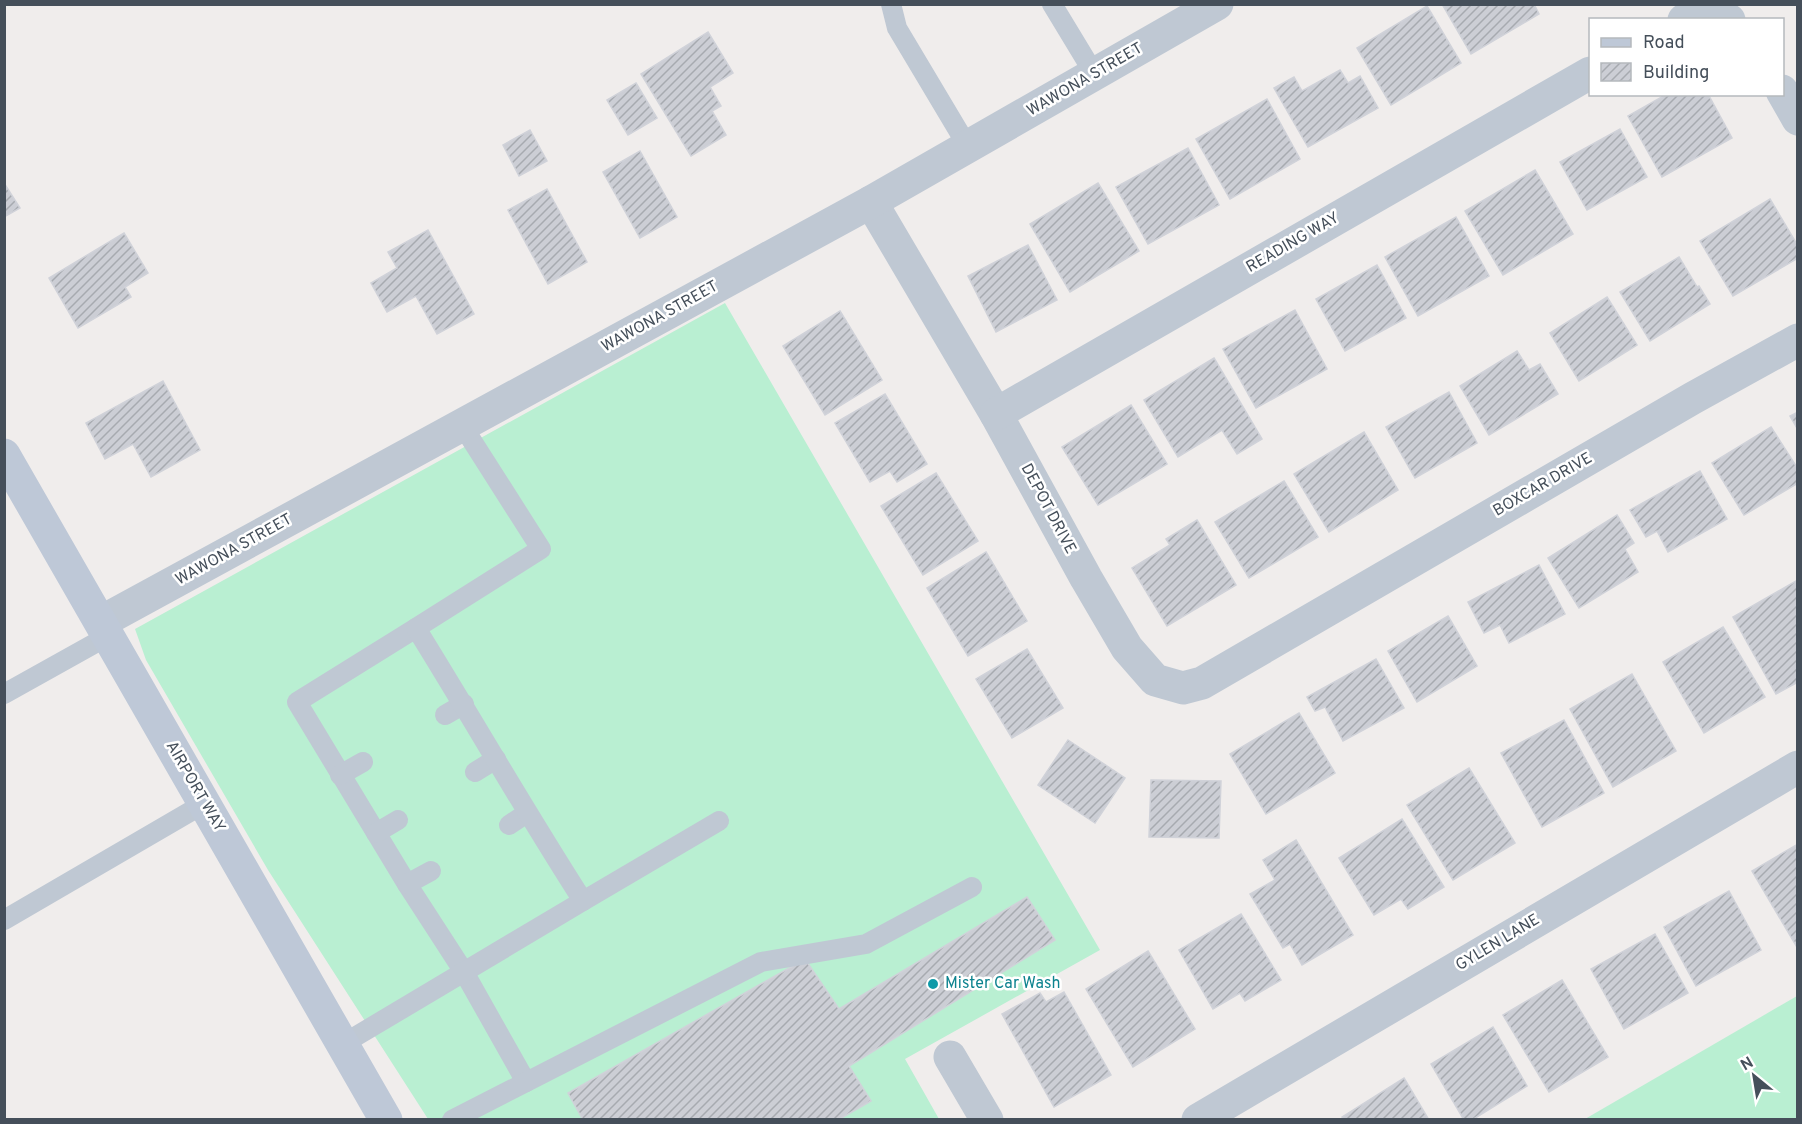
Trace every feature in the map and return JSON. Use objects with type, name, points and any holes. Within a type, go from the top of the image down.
[{"type":"main road","name":"AIRPORT WAY","points":[[4,454],[387,1119]]},
{"type":"street","name":"WAWONA STREET","points":[[104,629],[462,425],[871,202],[1217,4]]},
{"type":"street","points":[[1690,18],[1709,12],[1724,18]]},
{"type":"street","name":"READING WAY","points":[[996,414],[1589,74]]},
{"type":"street","points":[[1784,95],[1797,119]]},
{"type":"street","name":"DEPOT DRIVE","points":[[871,202],[996,414],[1127,648],[1155,680],[1183,688],[1203,683],[1290,632]]},
{"type":"street","name":"BOXCAR DRIVE","points":[[1290,632],[1797,340]]},
{"type":"street","name":"GYLEN LANE","points":[[1198,1119],[1797,767]]},
{"type":"street","points":[[950,1057],[987,1119]]},
{"type":"lane","points":[[891,4],[897,28],[968,147]]},
{"type":"lane","points":[[1052,4],[1095,75]]},
{"type":"lane","points":[[462,425],[541,549],[297,702],[406,884],[464,972],[526,1082]]},
{"type":"lane","points":[[416,628],[464,704],[527,813],[583,901]]},
{"type":"lane","points":[[4,694],[104,629]]},
{"type":"lane","points":[[445,715],[464,704]]},
{"type":"lane","points":[[475,772],[496,759]]},
{"type":"lane","points":[[340,775],[363,762]]},
{"type":"lane","points":[[4,920],[205,804]]},
{"type":"lane","points":[[510,825],[527,813]]},
{"type":"lane","points":[[376,833],[398,820]]},
{"type":"lane","points":[[343,1044],[719,821]]},
{"type":"lane","points":[[406,884],[431,871]]},
{"type":"lane","points":[[452,1119],[760,962],[866,944],[972,887]]},
{"type":"green space","points":[[725,303],[1100,950],[905,1059],[939,1119],[428,1119],[268,870],[146,660],[135,629]]},
{"type":"green space","points":[[1797,996],[1797,1119],[1585,1119]]},
{"type":"building","points":[[1442,4],[1534,4],[1539,14],[1471,54]]},
{"type":"building","points":[[1427,6],[1461,63],[1391,105],[1357,48]]},
{"type":"building","points":[[708,32],[733,73],[710,87],[721,106],[712,111],[726,135],[691,156],[641,74]]},
{"type":"building","points":[[1340,70],[1348,83],[1360,76],[1378,108],[1308,147],[1274,88],[1294,77],[1302,91]]},
{"type":"building","points":[[636,83],[657,118],[628,135],[607,100]]},
{"type":"building","points":[[1663,96],[1709,96],[1732,138],[1662,177],[1628,116]]},
{"type":"building","points":[[1267,99],[1300,159],[1230,199],[1196,139]]},
{"type":"building","points":[[1620,129],[1647,177],[1587,210],[1560,162]]},
{"type":"building","points":[[530,130],[547,161],[519,176],[503,145]]},
{"type":"building","points":[[1188,148],[1219,205],[1148,244],[1116,187]]},
{"type":"building","points":[[640,151],[677,217],[640,238],[603,172]]},
{"type":"building","points":[[1535,170],[1573,234],[1503,275],[1465,211]]},
{"type":"building","points":[[4,183],[20,208],[4,217]]},
{"type":"building","points":[[1098,183],[1139,251],[1070,292],[1030,224]]},
{"type":"building","points":[[547,189],[587,262],[548,284],[508,210]]},
{"type":"building","points":[[1770,199],[1798,246],[1798,258],[1733,296],[1700,241]]},
{"type":"building","points":[[1456,217],[1489,276],[1418,316],[1385,257]]},
{"type":"building","points":[[428,230],[474,314],[437,334],[416,296],[387,312],[371,283],[397,268],[388,252]]},
{"type":"building","points":[[124,233],[148,273],[125,287],[131,297],[78,328],[49,278]]},
{"type":"building","points":[[1028,245],[1057,300],[996,332],[968,276]]},
{"type":"building","points":[[1679,257],[1710,304],[1650,341],[1620,292]]},
{"type":"building","points":[[1377,265],[1406,318],[1345,351],[1316,299]]},
{"type":"building","points":[[1607,297],[1637,345],[1579,381],[1550,333]]},
{"type":"building","points":[[1295,310],[1327,369],[1256,408],[1223,349]]},
{"type":"building","points":[[840,311],[882,380],[825,415],[783,346]]},
{"type":"building","points":[[1517,351],[1529,370],[1540,364],[1558,394],[1489,435],[1460,386]]},
{"type":"building","points":[[1214,358],[1262,439],[1237,454],[1222,430],[1178,457],[1144,400]]},
{"type":"building","points":[[163,381],[200,450],[151,477],[133,444],[105,459],[86,423]]},
{"type":"building","points":[[1449,392],[1477,443],[1415,478],[1386,427]]},
{"type":"building","points":[[885,394],[927,464],[897,482],[890,471],[870,482],[835,423]]},
{"type":"building","points":[[1131,405],[1167,464],[1098,505],[1062,447]]},
{"type":"building","points":[[1798,412],[1798,430],[1790,416]]},
{"type":"building","points":[[1771,427],[1798,469],[1798,483],[1744,515],[1712,463]]},
{"type":"building","points":[[1364,432],[1398,490],[1329,532],[1294,474]]},
{"type":"building","points":[[1700,471],[1727,519],[1668,552],[1657,531],[1646,537],[1630,510]]},
{"type":"building","points":[[936,473],[978,541],[923,575],[881,506]]},
{"type":"building","points":[[1284,481],[1318,537],[1249,578],[1215,522]]},
{"type":"building","points":[[1617,515],[1634,543],[1625,549],[1638,572],[1579,608],[1548,558]]},
{"type":"building","points":[[1197,520],[1236,585],[1167,626],[1132,568],[1170,545],[1166,539]]},
{"type":"building","points":[[986,552],[1027,621],[968,656],[927,588]]},
{"type":"building","points":[[1539,565],[1565,614],[1509,643],[1500,625],[1484,633],[1468,602]]},
{"type":"building","points":[[1796,581],[1798,584],[1798,682],[1776,694],[1733,617]]},
{"type":"building","points":[[1448,616],[1477,666],[1417,702],[1388,651]]},
{"type":"building","points":[[1723,627],[1765,697],[1704,733],[1663,662]]},
{"type":"building","points":[[1027,649],[1063,708],[1012,738],[976,679]]},
{"type":"building","points":[[1376,659],[1404,708],[1343,741],[1325,707],[1315,711],[1307,697]]},
{"type":"building","points":[[1632,674],[1676,751],[1613,787],[1570,709]]},
{"type":"building","points":[[1299,713],[1335,773],[1266,814],[1230,754]]},
{"type":"building","points":[[1564,720],[1604,793],[1542,827],[1501,753]]},
{"type":"building","points":[[1068,740],[1125,778],[1095,823],[1038,785]]},
{"type":"building","points":[[1469,768],[1515,843],[1453,880],[1407,805]]},
{"type":"building","points":[[1151,780],[1221,781],[1219,838],[1149,837]]},
{"type":"building","points":[[1402,819],[1444,887],[1408,909],[1401,899],[1374,915],[1339,858]]},
{"type":"building","points":[[1296,840],[1353,935],[1302,965],[1290,944],[1283,948],[1250,894],[1275,880],[1263,860]]},
{"type":"building","points":[[1798,844],[1798,949],[1752,871]]},
{"type":"building","points":[[1729,891],[1761,950],[1696,986],[1664,927]]},
{"type":"building","name":"Mister Car Wash","points":[[1027,897],[1055,940],[849,1066],[871,1101],[838,1120],[583,1120],[568,1093],[805,959],[839,1009]]},
{"type":"building","points":[[1241,914],[1281,980],[1245,1001],[1240,993],[1213,1009],[1179,950]]},
{"type":"building","points":[[1655,934],[1688,993],[1624,1029],[1591,969]]},
{"type":"building","points":[[1148,951],[1195,1029],[1133,1067],[1086,989]]},
{"type":"building","points":[[1562,980],[1608,1057],[1549,1092],[1503,1015]]},
{"type":"building","points":[[1064,992],[1111,1075],[1054,1107],[1002,1014],[1040,993],[1046,1002]]},
{"type":"building","points":[[1493,1027],[1527,1086],[1472,1120],[1464,1120],[1431,1064]]},
{"type":"building","points":[[1404,1078],[1429,1120],[1343,1120],[1342,1117]]},
{"type":"place","name":"Mister Car Wash","points":[[933,984]]}]
